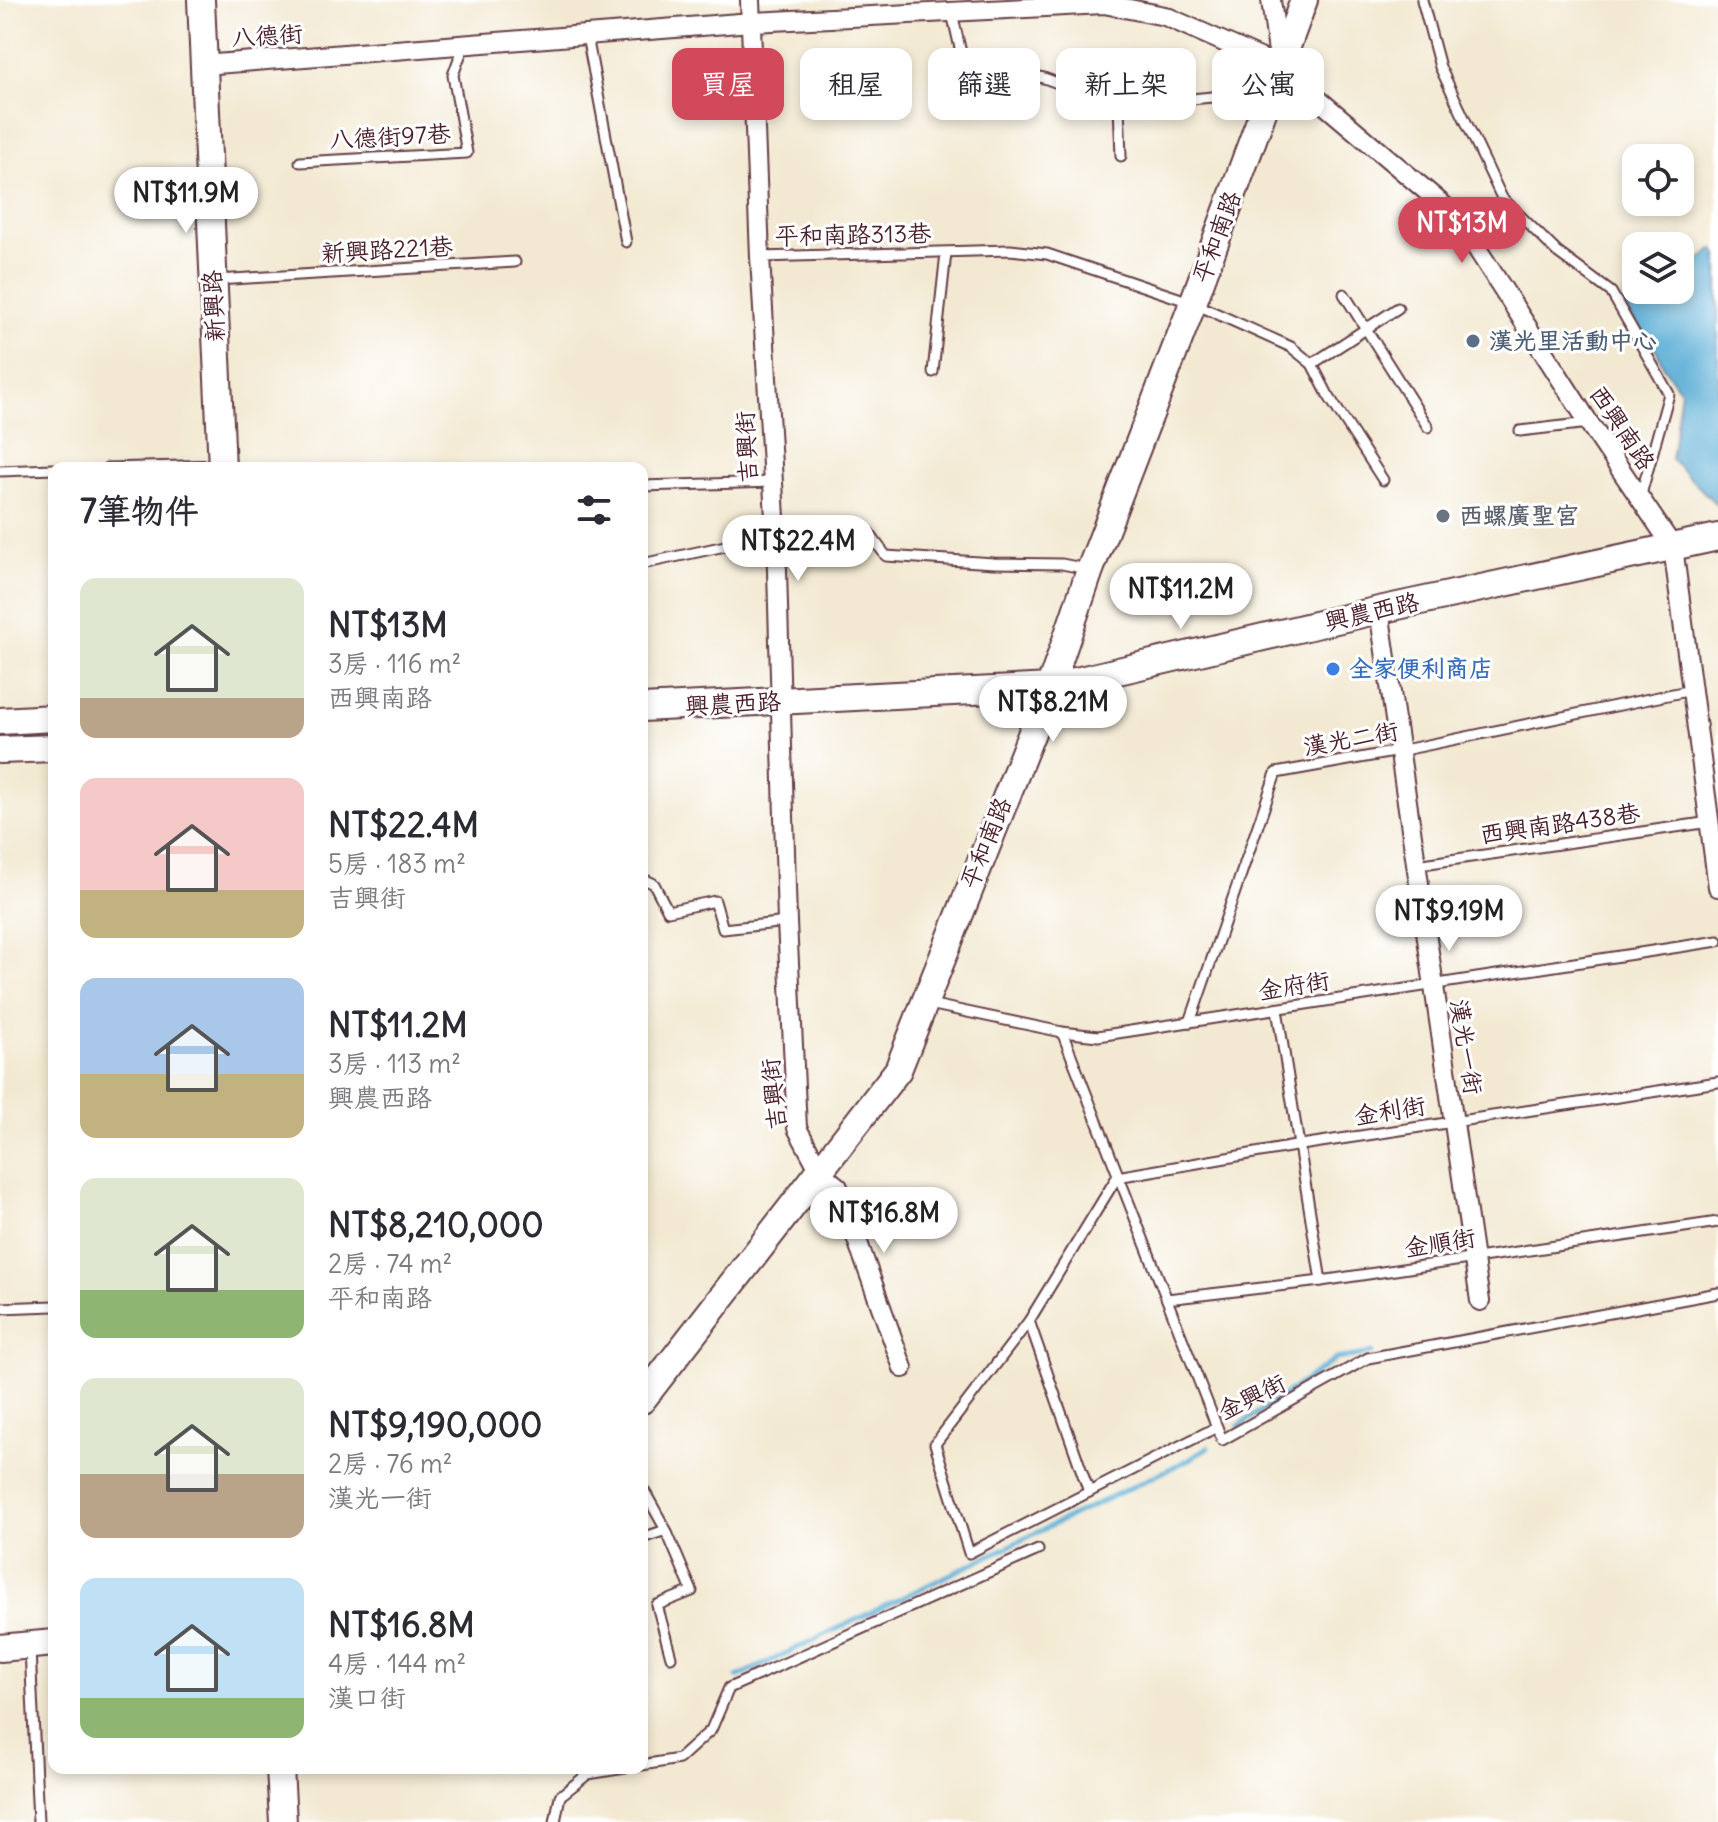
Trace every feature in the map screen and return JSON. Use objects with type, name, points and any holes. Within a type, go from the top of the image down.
[{"type":"main road","name":"新興路","points":[[201,0],[222,462]]},
{"type":"main road","name":"平和南路","points":[[1287,48],[1304,0]]},
{"type":"main road","name":"平和南路","points":[[648,1392],[898,1070],[1050,687],[1090,570],[1193,303],[1259,120]]},
{"type":"main road","name":"興農西路","points":[[648,708],[1050,687],[1379,610],[1718,537]]},
{"type":"main road","points":[[0,721],[48,718]]},
{"type":"main road","points":[[0,750],[48,748]]},
{"type":"main road","points":[[0,1648],[42,1644]]},
{"type":"main road","points":[[280,1774],[283,1822]]},
{"type":"street","name":"吉興街","points":[[750,0],[760,257],[776,535],[787,922],[797,1128],[821,1173],[838,1187],[903,1368]]},
{"type":"street","points":[[1271,0],[1277,48]]},
{"type":"street","name":"八德街","points":[[203,65],[752,22],[1104,4],[1165,16],[1237,48]]},
{"type":"street","name":"西興南路","points":[[1324,104],[1456,216],[1673,547],[1718,887]]},
{"type":"street","name":"漢光一街","points":[[1379,610],[1480,1301]]},
{"type":"lane","points":[[1422,0],[1440,67],[1502,198],[1557,252],[1611,292],[1669,394],[1640,498]]},
{"type":"lane","points":[[952,13],[960,48]]},
{"type":"lane","points":[[587,36],[626,242]]},
{"type":"lane","name":"八德街97巷","points":[[300,162],[467,153],[453,75],[464,45]]},
{"type":"lane","points":[[1120,120],[1121,156]]},
{"type":"lane","name":"平和南路313巷","points":[[760,257],[1010,250],[1047,254],[1193,303],[1291,347],[1312,364]]},
{"type":"lane","name":"平和南路313巷","points":[[933,372],[946,253]]},
{"type":"lane","name":"新興路221巷","points":[[213,280],[515,262]]},
{"type":"lane","points":[[1344,294],[1428,427]]},
{"type":"lane","points":[[1383,480],[1328,395],[1312,364],[1398,308]]},
{"type":"lane","points":[[1520,431],[1589,423]]},
{"type":"lane","points":[[0,471],[48,469]]},
{"type":"lane","points":[[648,486],[773,482]]},
{"type":"lane","points":[[648,563],[776,535],[855,524],[869,533],[886,556],[1062,564],[1090,570]]},
{"type":"lane","name":"漢光二街","points":[[1190,1022],[1276,773],[1399,751],[1692,690]]},
{"type":"lane","name":"西興南路438巷","points":[[1416,865],[1710,822]]},
{"type":"lane","points":[[648,881],[654,884],[668,911],[715,901],[723,929],[787,922]]},
{"type":"lane","name":"金府街","points":[[925,1003],[1062,1032],[1098,1036],[1718,941]]},
{"type":"lane","points":[[1277,1009],[1321,1281]]},
{"type":"lane","name":"金興街","points":[[1062,1032],[1222,1440],[1368,1358],[1718,1293]]},
{"type":"lane","name":"金利街","points":[[1117,1177],[1301,1145],[1718,1082]]},
{"type":"lane","points":[[1117,1177],[1029,1321],[935,1444],[969,1553],[1217,1427]]},
{"type":"lane","name":"金順街","points":[[1167,1299],[1321,1281],[1718,1222]]},
{"type":"lane","points":[[0,1308],[48,1306]]},
{"type":"lane","points":[[1029,1321],[1089,1492]]},
{"type":"lane","points":[[648,1498],[666,1530],[692,1591],[657,1605],[671,1657]]},
{"type":"lane","points":[[648,1536],[666,1530]]},
{"type":"lane","points":[[648,1764],[679,1759],[711,1730],[729,1688],[1038,1550]]},
{"type":"lane","points":[[38,1822],[42,1644]]},
{"type":"lane","points":[[555,1822],[560,1796],[588,1774]]},
{"type":"water","points":[[1714,249],[1718,254],[1718,506],[1671,459],[1681,391],[1664,368],[1657,351],[1624,307],[1624,304],[1694,304],[1694,264]]},
{"type":"waterway","points":[[1239,1426],[1336,1359],[1372,1353]]},
{"type":"waterway","points":[[737,1677],[1192,1458],[1208,1447]]},
{"type":"place","name":"漢光里活動中心","points":[[1473,341]]},
{"type":"place","name":"西螺廣聖宮","points":[[1443,516]]},
{"type":"place","name":"全家便利商店","points":[[1333,669]]}]
